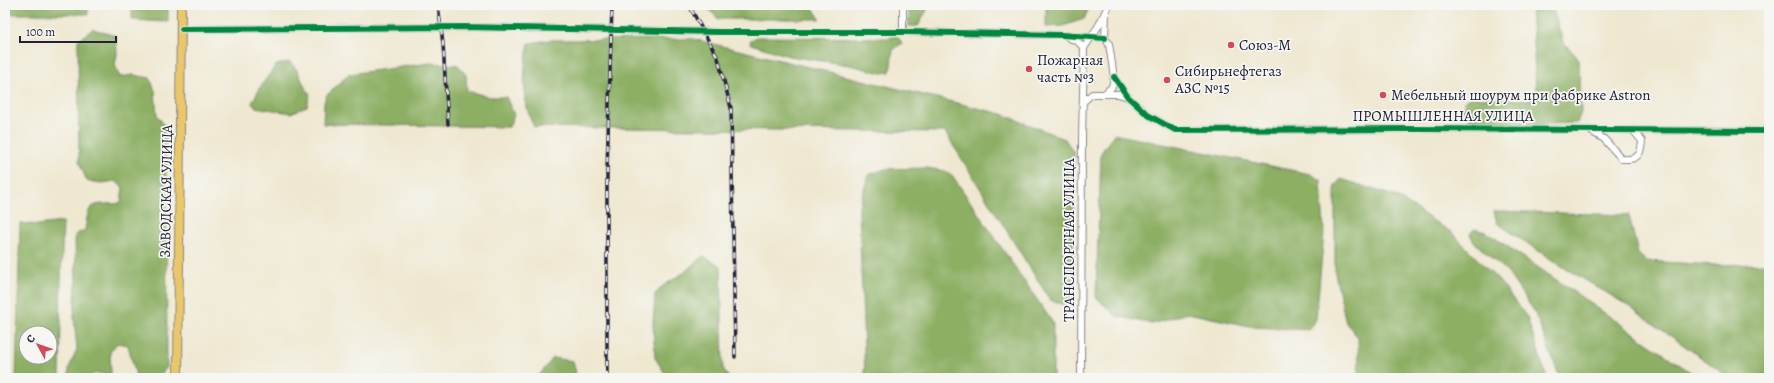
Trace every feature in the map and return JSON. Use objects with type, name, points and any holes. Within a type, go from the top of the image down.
[{"type":"main road","name":"ЗАВОДСКАЯ УЛИЦА","points":[[178,378],[181,5]]},
{"type":"street","points":[[903,5],[903,32]]},
{"type":"street","points":[[1062,35],[1077,41],[1084,48],[1099,25],[1107,6]]},
{"type":"street","points":[[1105,93],[1112,87],[1114,77],[1109,44],[1105,38],[1107,6]]},
{"type":"street","points":[[182,29],[464,27],[720,32],[903,32],[1062,35],[1105,38]]},
{"type":"street","name":"ТРАНСПОРТНАЯ УЛИЦА","points":[[1081,378],[1084,48]]},
{"type":"street","name":"ПРОМЫШЛЕННАЯ УЛИЦА","points":[[1114,77],[1128,97],[1148,115],[1175,130],[1769,131]]},
{"type":"street","points":[[1083,85],[1092,94]]},
{"type":"street","points":[[1083,102],[1092,94],[1118,94],[1128,97]]},
{"type":"street","points":[[1588,130],[1604,139],[1622,159],[1632,160],[1638,156],[1642,150],[1642,141],[1633,130]]},
{"type":"green space","points":[[5,5],[88,5],[88,14],[5,14]]},
{"type":"green space","points":[[132,5],[168,5],[168,22],[132,20]]},
{"type":"green space","points":[[705,5],[811,5],[820,19],[718,19]]},
{"type":"green space","points":[[909,5],[927,5],[927,10],[918,26],[909,26]]},
{"type":"green space","points":[[1049,5],[1090,5],[1084,19],[1063,26],[1046,27],[1046,9]]},
{"type":"green space","points":[[1531,5],[1552,5],[1563,42],[1579,59],[1581,112],[1577,123],[1518,125],[1469,119],[1462,112],[1465,101],[1472,97],[1531,100],[1536,92]]},
{"type":"green space","points":[[93,29],[116,36],[117,54],[115,65],[120,77],[133,75],[150,78],[155,91],[157,115],[166,128],[167,367],[159,377],[136,376],[128,345],[117,343],[110,352],[111,375],[95,373],[88,378],[69,378],[69,368],[77,349],[74,317],[76,285],[75,235],[85,230],[91,208],[99,204],[115,204],[121,202],[123,187],[115,181],[102,183],[87,181],[79,162],[78,40]]},
{"type":"green space","points":[[897,36],[902,43],[893,50],[890,72],[882,73],[850,65],[789,56],[751,44],[750,41],[757,37],[887,38]]},
{"type":"green space","points":[[693,39],[1002,114],[1065,139],[1074,153],[1073,296],[1067,306],[1050,300],[945,132],[534,127],[527,107],[524,86],[525,64],[529,43],[550,40]]},
{"type":"green space","points":[[290,62],[297,70],[304,86],[310,94],[307,106],[291,113],[255,107],[252,103],[261,86],[276,65]]},
{"type":"green space","points":[[431,63],[458,65],[466,75],[467,91],[490,97],[506,97],[514,115],[509,127],[323,124],[324,103],[326,96],[349,74]]},
{"type":"green space","points":[[1114,134],[1310,174],[1321,180],[1324,232],[1316,319],[1309,330],[1254,327],[1188,313],[1152,324],[1116,316],[1096,297],[1101,153]]},
{"type":"green space","points":[[927,168],[945,171],[954,178],[1053,323],[1053,378],[865,378],[859,208],[868,175],[885,169]]},
{"type":"green space","points":[[1341,179],[1397,197],[1451,232],[1499,281],[1527,317],[1547,378],[1359,378],[1358,337],[1346,323],[1335,273],[1335,185]]},
{"type":"green space","points":[[1494,211],[1629,215],[1638,254],[1646,261],[1714,265],[1769,264],[1769,378],[1730,378],[1627,305],[1555,262],[1497,223]]},
{"type":"green space","points":[[63,222],[60,312],[60,378],[16,378],[20,223],[38,225]]},
{"type":"green space","points":[[1474,229],[1486,232],[1699,378],[1560,378],[1534,311],[1508,273],[1474,242],[1470,234]]},
{"type":"green space","points":[[703,256],[721,266],[723,368],[729,378],[672,378],[666,375],[655,358],[653,323],[655,294],[663,286],[682,274]]},
{"type":"green space","points":[[553,358],[573,361],[577,378],[537,378]]},
{"type":"railway","points":[[438,5],[443,44],[448,124]]},
{"type":"railway","points":[[607,378],[607,170],[612,5]]},
{"type":"railway","points":[[691,9],[718,58],[731,108],[735,357]]},
{"type":"cycle path","points":[[182,29],[464,27],[720,32],[903,32],[1062,35],[1105,38]]},
{"type":"cycle path","points":[[1114,77],[1128,97],[1148,115],[1175,130],[1416,129],[1769,131]]},
{"type":"place","name":"Союз-М","points":[[1231,45]]},
{"type":"place","name":"Пожарная часть №3","points":[[1029,69]]},
{"type":"place","name":"Сибирьнефтегаз АЗС №15","points":[[1167,80]]},
{"type":"place","name":"Мебельный шоурум при фабрике Astron","points":[[1383,95]]}]
